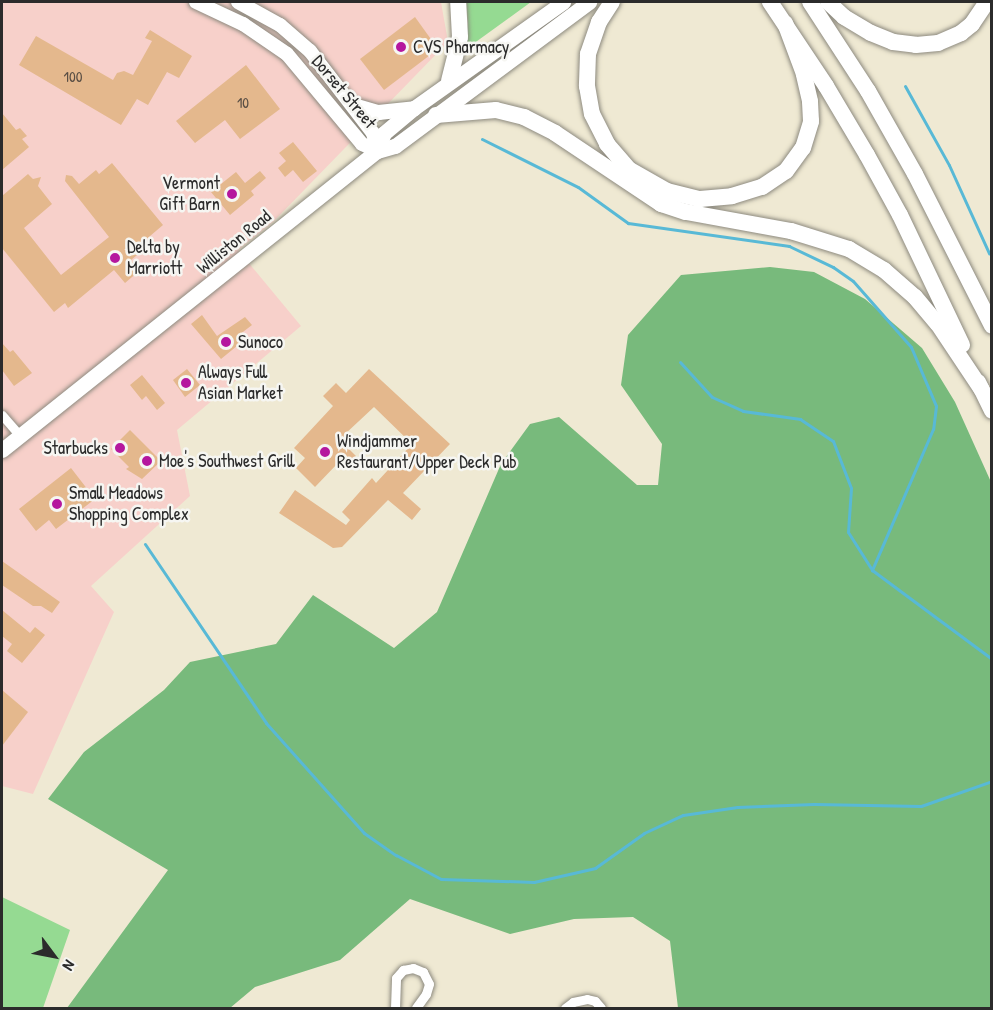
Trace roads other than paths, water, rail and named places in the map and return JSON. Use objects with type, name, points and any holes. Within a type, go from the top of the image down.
[{"type":"highway","points":[[449,81],[460,37],[458,2]]},
{"type":"highway","points":[[612,2],[599,22],[588,54],[587,86],[592,114],[607,144],[630,170],[668,191],[700,199],[732,196],[762,187],[786,171],[803,148],[809,130],[810,101],[804,74],[785,22]]},
{"type":"highway","points":[[770,2],[838,105],[900,215],[992,411]]},
{"type":"highway","points":[[810,2],[868,91],[915,174],[992,326]]},
{"type":"highway","points":[[828,2],[844,17],[870,33],[893,42],[916,45],[938,43],[961,33],[972,24],[987,2]]},
{"type":"highway","points":[[436,115],[496,110],[524,117],[555,133],[661,204],[686,212],[791,231],[849,249],[884,270],[915,297],[938,324],[982,390]]},
{"type":"main road","name":"Dorset Street","points":[[196,2],[258,33],[298,65],[362,144],[377,151]]},
{"type":"main road","name":"Dorset Street","points":[[238,2],[267,17],[310,51],[374,133],[377,151]]},
{"type":"main road","name":"Williston Road","points":[[377,151],[384,133],[414,108],[563,2]]},
{"type":"main road","name":"Williston Road","points":[[2,450],[377,151],[395,146],[589,2]]},
{"type":"main road","points":[[258,33],[267,17]]},
{"type":"main road","points":[[352,105],[378,112],[414,108]]},
{"type":"street","points":[[2,415],[20,436]]},
{"type":"street","points":[[395,1008],[396,978],[403,970],[413,968],[425,974],[429,984],[428,991],[416,1008]]},
{"type":"street","points":[[565,1008],[578,1000],[587,999],[595,1001],[602,1008]]},
{"type":"waterway","points":[[905,86],[949,165],[989,253]]},
{"type":"waterway","points":[[482,139],[578,187],[628,223],[789,246],[833,267],[853,281],[911,347],[936,406],[933,429],[872,570]]},
{"type":"waterway","points":[[680,362],[712,397],[743,411],[800,419],[833,441],[851,488],[848,532],[872,570],[992,659]]},
{"type":"waterway","points":[[145,544],[266,723],[364,833],[396,855],[441,879],[534,882],[595,868],[644,833],[683,815],[737,807],[814,804],[921,806],[992,781]]},
{"type":"place","name":"CVS Pharmacy","points":[[401,47]]},
{"type":"place","name":"Vermont Gift Barn","points":[[232,194]]},
{"type":"place","name":"Delta by Marriott","points":[[115,258]]},
{"type":"place","name":"Sunoco","points":[[226,342]]},
{"type":"place","name":"Always Full Asian Market","points":[[186,383]]},
{"type":"place","name":"Starbucks","points":[[120,448]]},
{"type":"place","name":"Windjammer Restaurant/Upper Deck Pub","points":[[325,452]]},
{"type":"place","name":"Moe's Southwest Grill","points":[[147,461]]},
{"type":"place","name":"Small Meadows Shopping Complex","points":[[57,504]]}]
